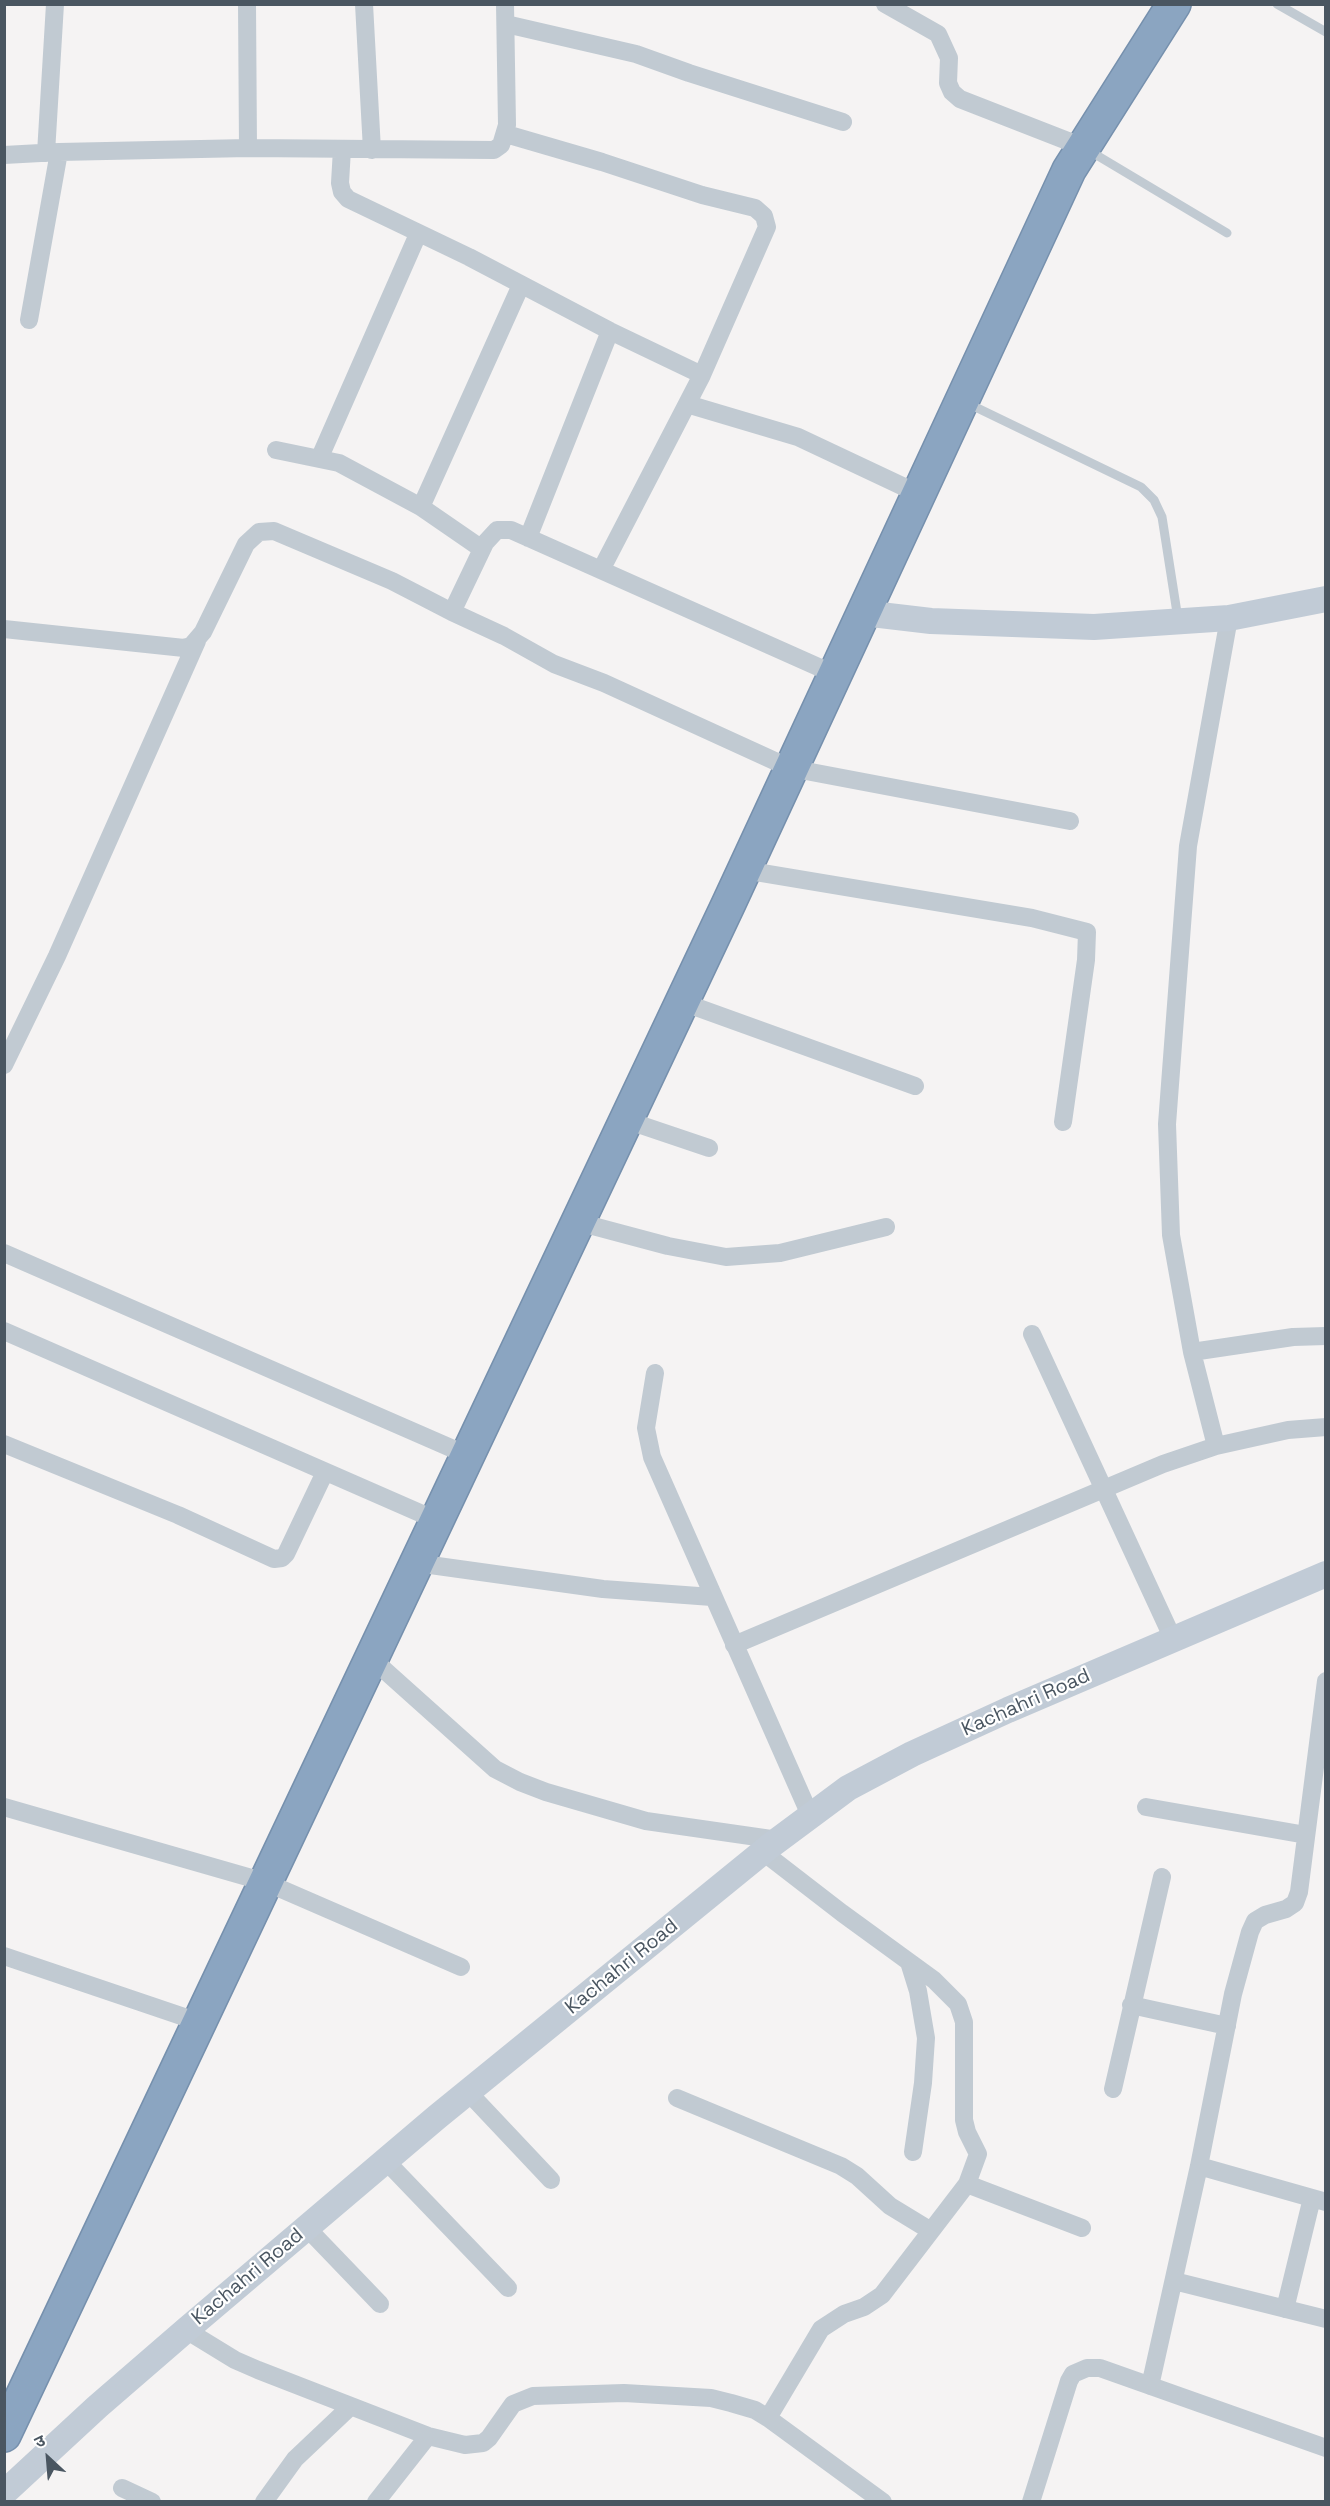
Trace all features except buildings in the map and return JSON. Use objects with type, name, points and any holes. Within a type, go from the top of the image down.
[{"type":"highway","points":[[4,2435],[682,1002],[1069,170],[1174,4]]},
{"type":"main road","points":[[863,614],[931,621],[1083,627],[1179,623],[1229,618],[1326,599]]},
{"type":"main road","name":"Kachahri Road","points":[[4,2493],[81,2421],[186,2330],[468,2092],[770,1846],[848,1788],[912,1754],[1008,1710],[1326,1574]]},
{"type":"street","points":[[29,320],[53,152],[55,4]]},
{"type":"street","points":[[247,4],[248,148]]},
{"type":"street","points":[[364,4],[372,150]]},
{"type":"street","points":[[4,155],[248,148],[485,152],[494,150],[501,145],[506,134],[505,4]]},
{"type":"street","points":[[885,4],[938,34],[949,58],[948,83],[960,99],[1083,147]]},
{"type":"street","points":[[506,24],[636,54],[843,122]]},
{"type":"street","points":[[506,134],[702,195],[755,208],[764,216],[766,227],[702,375],[601,570]]},
{"type":"street","points":[[342,149],[340,183],[342,192],[348,199],[469,257],[610,331],[702,375]]},
{"type":"street","points":[[320,457],[418,234]]},
{"type":"street","points":[[421,507],[521,285]]},
{"type":"street","points":[[528,538],[610,331]]},
{"type":"street","points":[[687,404],[798,437],[919,494]]},
{"type":"street","points":[[276,450],[320,457],[339,463],[421,507],[482,549]]},
{"type":"street","points":[[4,1065],[57,956],[197,641],[246,544],[252,536],[267,530],[382,577],[554,663],[604,683],[790,768],[1070,821]]},
{"type":"street","points":[[452,612],[482,549],[497,530],[511,530],[834,674]]},
{"type":"street","points":[[1216,1446],[1192,1352],[1172,1235],[1167,1124],[1188,846],[1229,618]]},
{"type":"street","points":[[4,629],[184,648],[197,641]]},
{"type":"street","points":[[744,870],[1032,918],[1088,932],[1063,1122]]},
{"type":"street","points":[[682,1002],[915,1086]]},
{"type":"street","points":[[626,1120],[709,1148]]},
{"type":"street","points":[[578,1222],[668,1246],[726,1257],[780,1252],[886,1227]]},
{"type":"street","points":[[4,1252],[467,1455]]},
{"type":"street","points":[[4,1331],[436,1520]]},
{"type":"street","points":[[1032,1334],[1173,1640]]},
{"type":"street","points":[[1192,1352],[1293,1337],[1326,1336]]},
{"type":"street","points":[[656,1373],[648,1406],[647,1441],[712,1597],[810,1815]]},
{"type":"street","points":[[734,1645],[1163,1464],[1216,1446],[1288,1430],[1326,1427]]},
{"type":"street","points":[[4,1444],[178,1515],[274,1559],[282,1558],[286,1554],[325,1472]]},
{"type":"street","points":[[416,1563],[603,1589],[712,1597]]},
{"type":"street","points":[[371,1658],[495,1769],[520,1782],[546,1792],[646,1821],[770,1846],[950,1994],[962,2012],[964,2022],[964,2120],[978,2154],[967,2184],[882,2295],[864,2307],[844,2313],[821,2329],[768,2418]]},
{"type":"street","points":[[1150,2386],[1199,2166],[1227,2026],[1250,1932],[1255,1921],[1295,1903],[1299,1892],[1326,1681]]},
{"type":"street","points":[[4,1807],[265,1882],[461,1967]]},
{"type":"street","points":[[1146,1807],[1306,1835]]},
{"type":"street","points":[[1113,2089],[1162,1877]]},
{"type":"street","points":[[4,1956],[199,2022]]},
{"type":"street","points":[[909,1962],[918,1990],[926,2038],[923,2083],[913,2152]]},
{"type":"street","points":[[1131,2005],[1227,2026]]},
{"type":"street","points":[[468,2092],[551,2180]]},
{"type":"street","points":[[677,2098],[842,2166],[858,2176],[890,2206],[932,2231]]},
{"type":"street","points":[[386,2161],[508,2288]]},
{"type":"street","points":[[1199,2166],[1319,2200],[1285,2309]]},
{"type":"street","points":[[967,2184],[1082,2229]]},
{"type":"street","points":[[307,2228],[380,2304]]},
{"type":"street","points":[[1174,2281],[1326,2319]]},
{"type":"street","points":[[186,2330],[236,2360],[258,2370],[428,2436],[465,2445],[483,2444],[513,2404],[527,2397],[546,2394],[624,2393],[711,2398],[754,2410],[768,2418],[883,2502]]},
{"type":"street","points":[[1031,2502],[1054,2423],[1073,2374],[1087,2368],[1100,2368],[1326,2448]]},
{"type":"street","points":[[264,2502],[295,2459],[351,2406]]},
{"type":"street","points":[[376,2502],[428,2436]]},
{"type":"street","points":[[122,2488],[152,2502]]},
{"type":"lane","points":[[1277,4],[1326,33]]},
{"type":"lane","points":[[1083,147],[1227,233]]},
{"type":"lane","points":[[962,400],[1141,487],[1154,500],[1164,526],[1179,623]]}]
